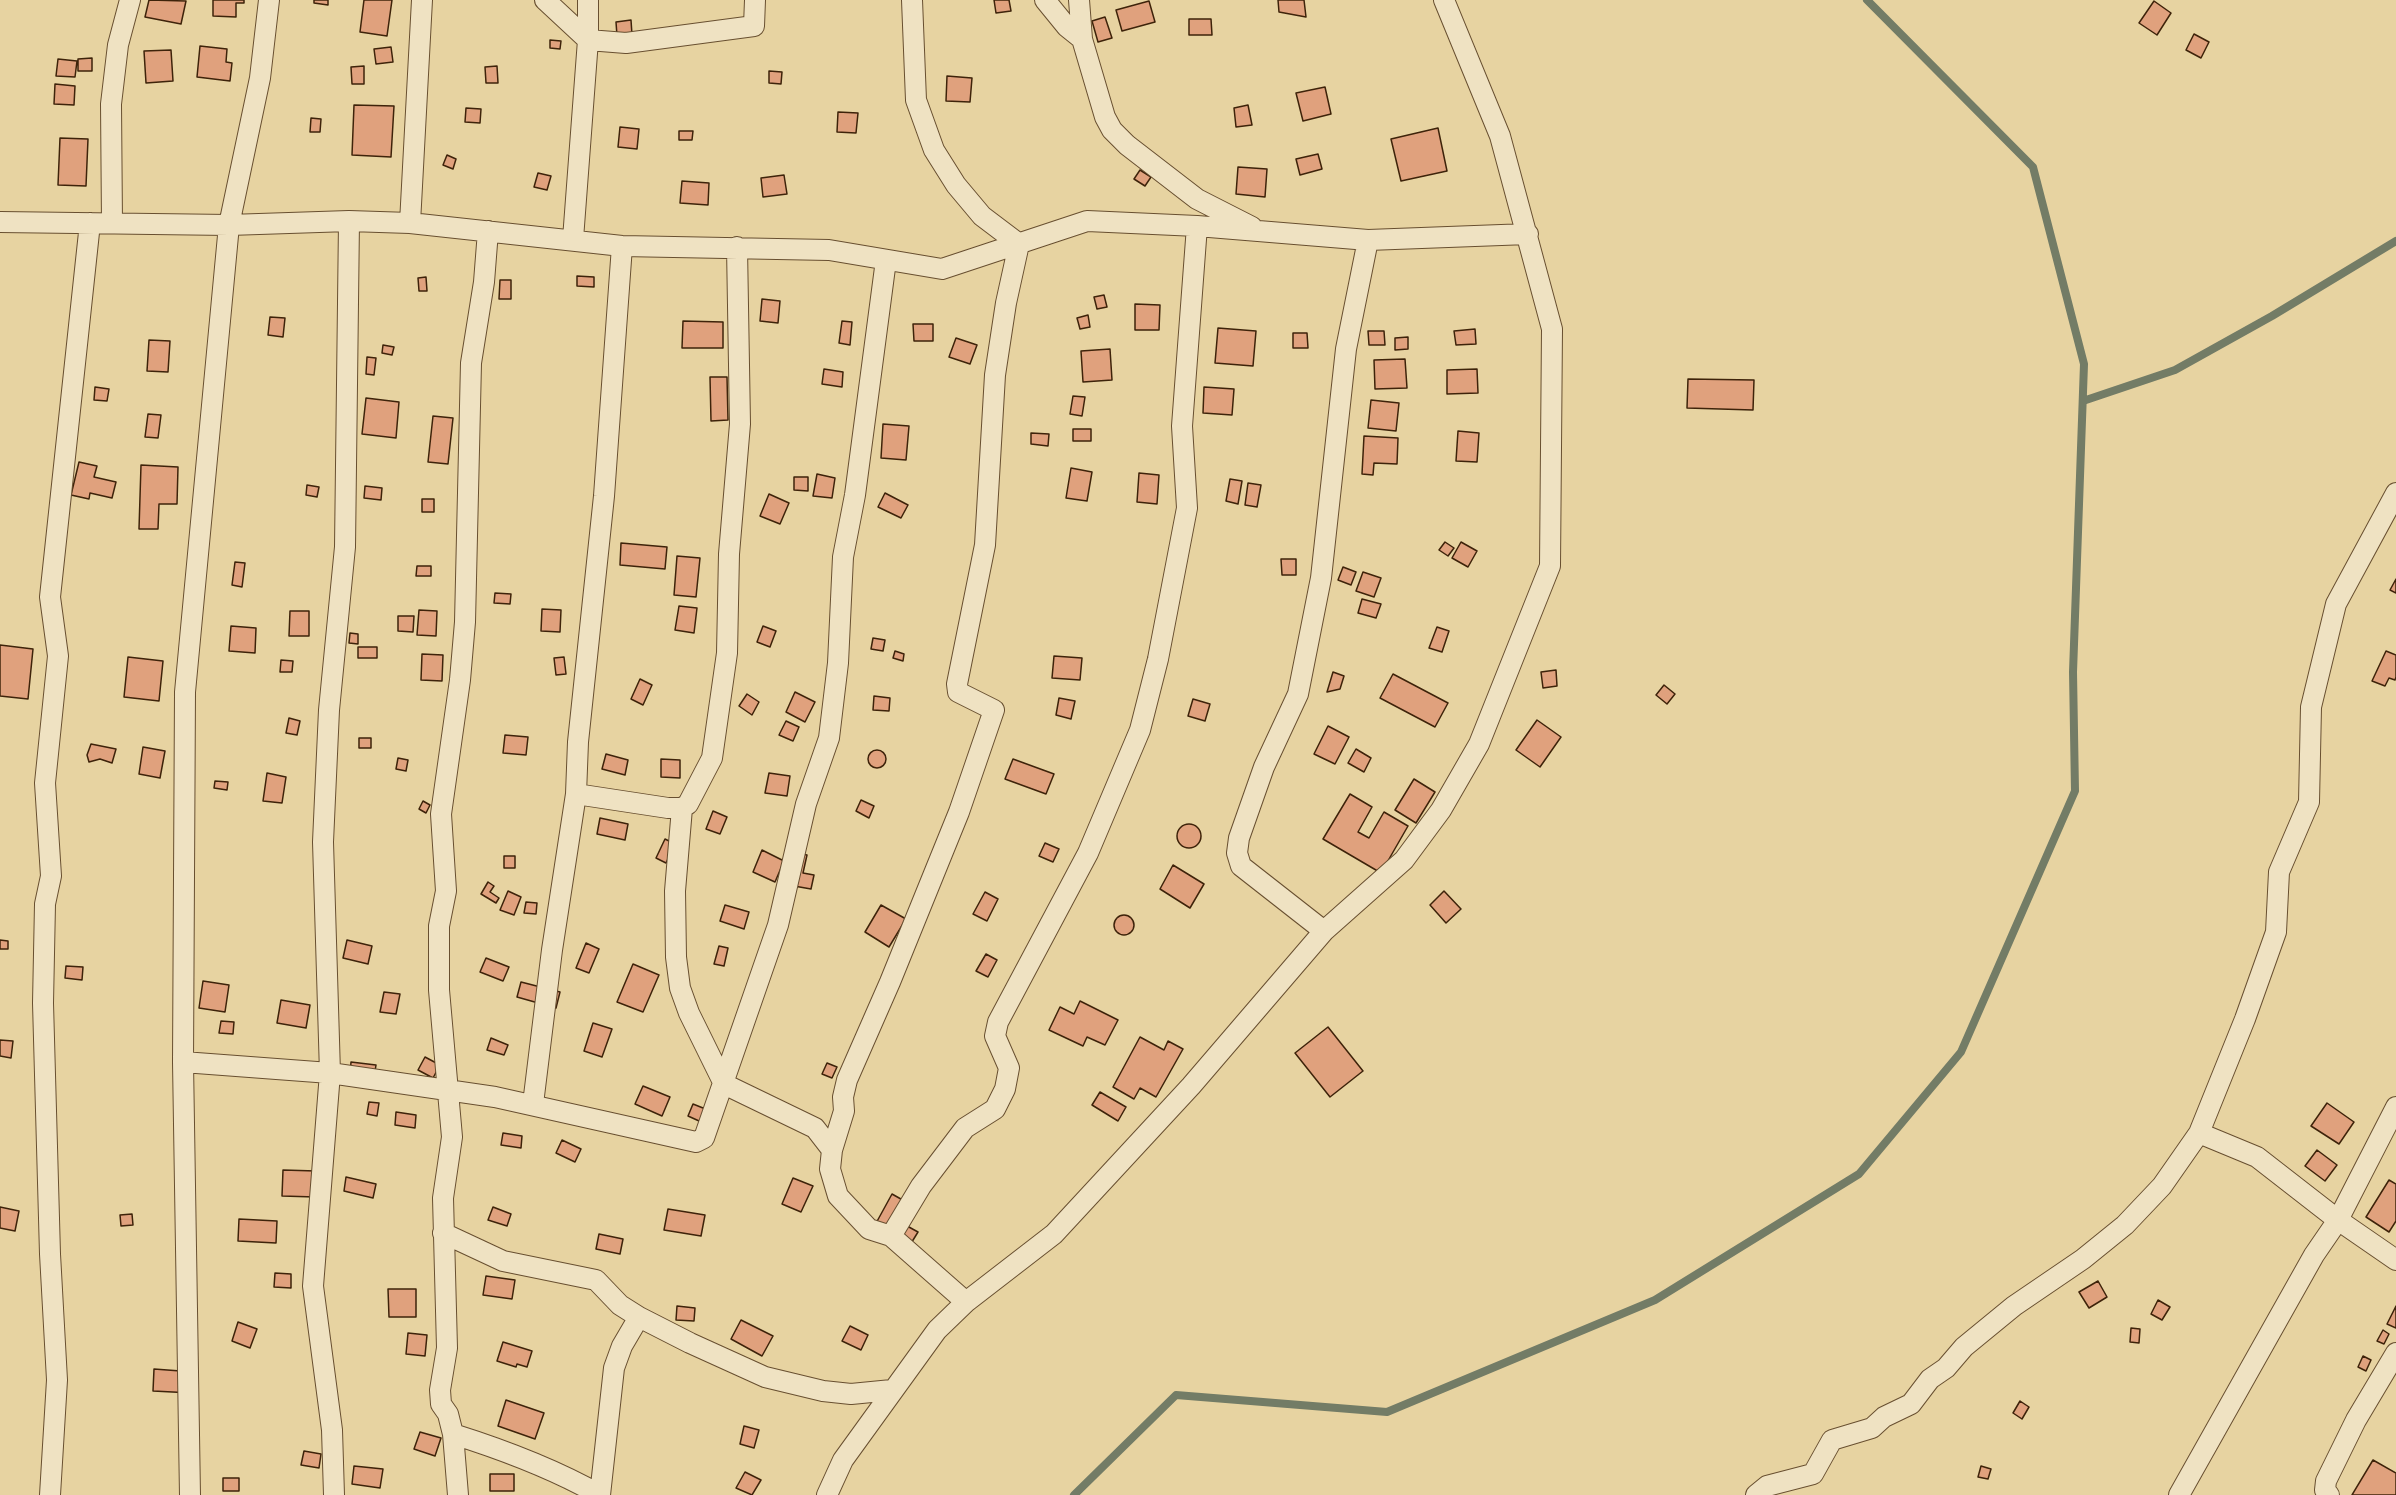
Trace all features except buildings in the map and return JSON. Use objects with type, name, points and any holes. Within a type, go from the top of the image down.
[{"type":"street","points":[[112,223],[111,104],[118,45],[130,0]]},
{"type":"street","points":[[190,1495],[183,1062],[185,692],[229,225],[260,78],[269,0]]},
{"type":"street","points":[[410,222],[422,0]]},
{"type":"street","points":[[545,0],[588,40],[626,43],[754,26],[755,0]]},
{"type":"street","points":[[573,239],[588,40],[588,0]]},
{"type":"street","points":[[912,0],[916,100],[934,150],[956,185],[982,216],[1020,244]]},
{"type":"street","points":[[1045,0],[1067,27],[1082,39]]},
{"type":"street","points":[[1079,0],[1082,39],[1105,117],[1112,130],[1127,145],[1197,199],[1260,231]]},
{"type":"street","points":[[827,1495],[843,1460],[937,1330],[966,1302],[1054,1234],[1191,1086],[1324,931],[1404,860],[1441,810],[1479,744],[1550,566],[1552,329],[1500,136],[1444,0]]},
{"type":"street","points":[[334,1495],[332,1430],[313,1286],[330,1073],[323,842],[328,710],[345,548],[349,220]]},
{"type":"street","points":[[0,222],[229,225],[349,220],[410,222],[622,246],[829,250],[942,269],[1087,221],[1197,226],[1368,240],[1528,234]]},
{"type":"street","points":[[50,1495],[57,1380],[50,1254],[43,1003],[45,904],[51,876],[45,783],[58,656],[50,597],[90,223]]},
{"type":"street","points":[[891,1236],[921,1186],[965,1128],[995,1109],[1005,1089],[1009,1068],[995,1036],[999,1022],[1088,853],[1140,730],[1158,659],[1187,508],[1182,426],[1197,226]]},
{"type":"street","points":[[458,1495],[453,1434],[448,1414],[441,1404],[440,1390],[447,1348],[443,1198],[452,1137],[450,1091],[439,990],[439,926],[446,891],[441,814],[463,645],[471,363],[484,282],[488,231]]},
{"type":"street","points":[[1324,931],[1241,866],[1237,853],[1239,838],[1264,767],[1298,693],[1321,578],[1346,349],[1368,240]]},
{"type":"street","points":[[966,1302],[891,1236],[869,1229],[838,1196],[830,1169],[832,1149],[844,1111],[843,1097],[847,1080],[891,982],[946,844],[993,716],[994,710],[989,706],[958,692],[957,684],[985,545],[994,375],[1006,303],[1020,244]]},
{"type":"street","points":[[533,1104],[552,951],[576,794],[578,742],[604,496],[622,246]]},
{"type":"street","points":[[576,794],[668,808],[682,808],[688,804],[712,758],[727,653],[729,554],[740,424],[737,247]]},
{"type":"street","points":[[183,1062],[330,1073],[533,1104],[696,1143],[704,1138],[778,925],[807,804],[829,738],[838,663],[843,557],[855,495],[886,260]]},
{"type":"street","points":[[1756,1495],[1767,1486],[1813,1474],[1832,1440],[1872,1428],[1884,1417],[1911,1404],[1930,1379],[1946,1368],[1964,1347],[2014,1306],[2083,1259],[2125,1225],[2162,1186],[2199,1133],[2245,1019],[2276,932],[2279,872],[2309,802],[2311,706],[2336,604],[2394,500]]},
{"type":"street","points":[[682,808],[675,891],[676,957],[681,988],[689,1013],[724,1084],[815,1128],[832,1149]]},
{"type":"street","points":[[2179,1495],[2314,1255],[2338,1220],[2396,1107]]},
{"type":"street","points":[[2199,1133],[2258,1157],[2338,1220],[2396,1260]]},
{"type":"street","points":[[443,1233],[503,1261],[596,1280],[620,1305],[639,1317],[765,1377],[823,1391],[850,1394],[892,1390]]},
{"type":"street","points":[[453,1434],[569,1478],[600,1495],[614,1368],[622,1346],[639,1317]]},
{"type":"street","points":[[2329,1495],[2325,1490],[2326,1481],[2356,1420],[2396,1353]]},
{"type":"waterway","points":[[1074,1495],[1176,1395],[1387,1412],[1655,1300],[1859,1174],[1961,1052],[2075,791],[2073,672],[2084,364],[2033,167],[1867,0]]},
{"type":"waterway","points":[[2083,401],[2175,370],[2272,316],[2396,241]]}]
